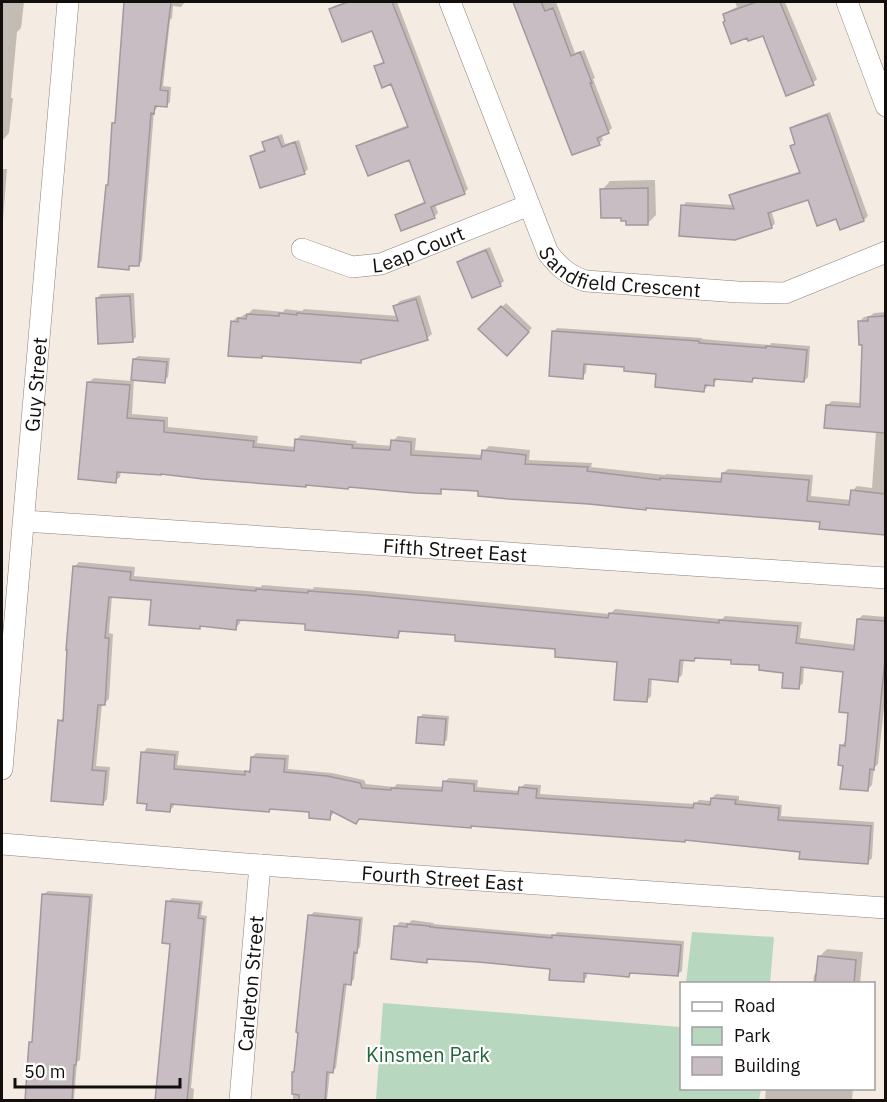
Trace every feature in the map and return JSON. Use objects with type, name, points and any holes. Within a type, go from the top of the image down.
[{"type":"street","name":"Guy Street","points":[[2,769],[5,694],[24,521],[68,2]]},
{"type":"street","name":"Sandfield Crescent","points":[[450,2],[548,253],[563,270],[575,278],[586,281],[738,292],[785,293],[885,252]]},
{"type":"street","points":[[847,2],[885,106]]},
{"type":"street","name":"Leap Court","points":[[302,249],[351,267],[381,264],[529,205]]},
{"type":"street","name":"Fifth Street East","points":[[24,521],[885,578]]},
{"type":"street","name":"Fourth Street East","points":[[2,844],[260,865],[885,908]]},
{"type":"street","name":"Carleton Street","points":[[240,1101],[260,865]]},
{"type":"green space","points":[[692,932],[774,937],[770,982],[686,982]]},
{"type":"green space","name":"Kinsmen Park","points":[[383,1003],[680,1027],[680,1090],[761,1090],[759,1100],[376,1100]]},
{"type":"building","points":[[124,2],[171,2],[160,90],[168,91],[167,107],[155,106],[154,114],[151,113],[139,266],[129,266],[129,270],[98,267],[106,185],[108,185],[112,123],[115,123]]},
{"type":"building","points":[[348,2],[392,2],[465,194],[431,207],[435,218],[401,231],[395,215],[425,203],[409,160],[368,176],[356,146],[408,127],[391,84],[382,88],[374,66],[384,63],[372,31],[342,42],[329,9]]},
{"type":"building","points":[[513,2],[541,2],[545,11],[553,8],[571,56],[580,52],[609,133],[597,138],[600,145],[572,155]]},
{"type":"building","points":[[756,2],[780,2],[814,85],[786,96],[763,36],[748,41],[747,38],[731,44],[723,22],[725,21],[723,14]]},
{"type":"building","points":[[827,115],[864,221],[840,230],[836,219],[817,226],[808,200],[768,213],[772,228],[735,240],[679,236],[681,205],[734,209],[729,195],[800,173],[790,146],[795,144],[790,128]]},
{"type":"building","points":[[278,137],[282,147],[295,142],[305,174],[260,188],[250,156],[265,151],[262,142]]},
{"type":"building","points":[[648,188],[648,225],[626,225],[626,221],[621,221],[621,218],[601,218],[600,189]]},
{"type":"building","points":[[486,250],[501,286],[472,298],[457,262]]},
{"type":"building","points":[[130,296],[133,342],[98,344],[96,298]]},
{"type":"building","points":[[416,299],[428,340],[361,360],[361,363],[228,356],[231,321],[238,322],[238,318],[246,319],[247,314],[279,316],[279,313],[297,315],[297,313],[398,321],[393,306]]},
{"type":"building","points":[[501,306],[529,332],[507,356],[478,329]]},
{"type":"building","points":[[885,316],[885,433],[824,428],[826,405],[860,407],[862,345],[859,345],[858,321],[868,321],[868,317]]},
{"type":"building","points":[[552,331],[807,350],[804,382],[753,378],[752,382],[714,379],[714,386],[705,385],[704,392],[655,387],[656,374],[624,371],[624,367],[584,364],[583,379],[549,376]]},
{"type":"building","points":[[133,359],[167,362],[165,383],[131,380]]},
{"type":"building","points":[[87,382],[130,385],[127,418],[164,421],[164,432],[254,441],[253,447],[294,451],[295,439],[353,445],[352,448],[390,450],[391,440],[411,442],[411,455],[481,459],[482,450],[526,455],[525,464],[588,467],[587,471],[660,480],[660,478],[721,482],[722,473],[809,480],[807,501],[849,505],[851,490],[885,494],[885,535],[819,529],[820,522],[509,499],[478,496],[478,491],[441,489],[441,494],[415,493],[117,472],[116,483],[78,479]]},
{"type":"building","points":[[73,566],[131,572],[130,580],[256,591],[256,589],[363,595],[608,618],[609,613],[719,623],[719,620],[798,626],[796,643],[854,650],[857,619],[885,621],[885,659],[874,770],[870,769],[868,791],[840,789],[843,766],[838,765],[840,745],[845,746],[848,713],[839,712],[843,672],[801,667],[799,689],[782,688],[783,673],[759,670],[759,665],[731,664],[731,660],[695,658],[694,661],[680,660],[678,682],[649,679],[647,702],[614,700],[617,662],[555,657],[555,649],[455,641],[455,635],[399,631],[398,638],[305,630],[305,624],[237,620],[236,630],[200,626],[200,629],[149,625],[151,600],[109,597],[105,638],[109,638],[105,705],[98,705],[92,770],[106,771],[103,805],[51,801],[58,720],[63,721]]},
{"type":"building","points":[[418,717],[446,719],[444,745],[416,743]]},
{"type":"building","points":[[141,752],[175,755],[174,769],[245,775],[245,771],[250,772],[251,757],[285,759],[284,772],[327,776],[360,783],[362,788],[442,791],[443,781],[474,784],[474,791],[518,794],[519,787],[537,789],[536,798],[693,808],[694,803],[710,805],[711,798],[736,800],[735,804],[779,808],[778,820],[871,826],[868,864],[799,859],[800,852],[685,840],[685,842],[359,819],[356,824],[331,811],[330,820],[309,818],[309,812],[270,809],[269,812],[171,804],[170,812],[146,810],[147,804],[137,803]]},
{"type":"building","points":[[42,894],[90,897],[72,1101],[25,1101],[29,1042],[32,1042]]},
{"type":"building","points":[[166,901],[200,904],[198,918],[204,919],[187,1101],[155,1101],[170,944],[162,943]]},
{"type":"building","points":[[308,915],[360,920],[351,985],[344,984],[333,1073],[327,1072],[325,1101],[299,1101],[299,1095],[292,1094],[292,1072],[294,1072],[298,1033],[296,1032]]},
{"type":"building","points":[[407,924],[552,938],[552,935],[681,945],[678,976],[630,973],[629,977],[584,973],[584,982],[549,980],[550,969],[478,962],[427,959],[427,963],[391,959],[394,926],[407,927]]},
{"type":"building","points":[[818,956],[856,960],[854,982],[815,982]]}]
